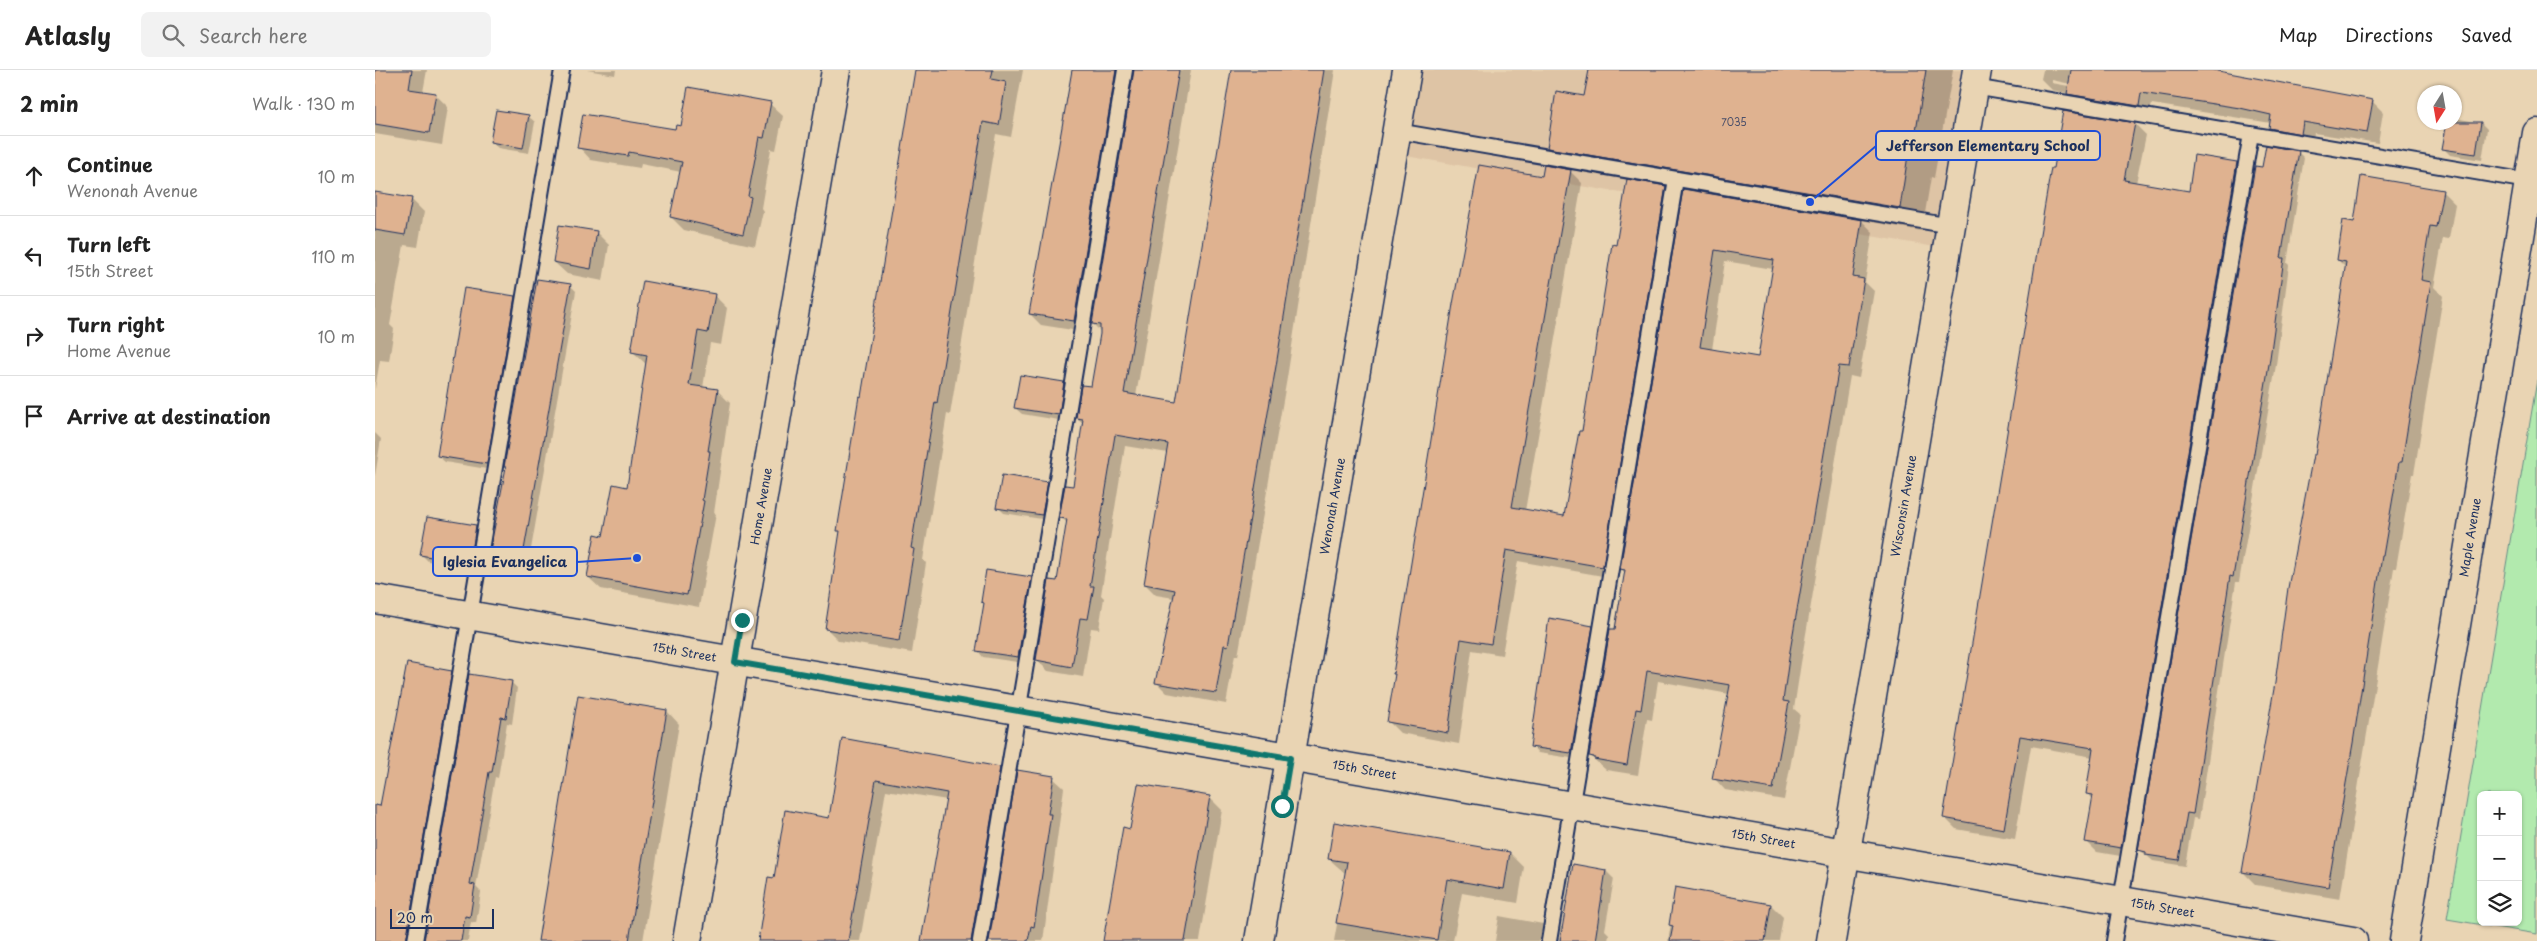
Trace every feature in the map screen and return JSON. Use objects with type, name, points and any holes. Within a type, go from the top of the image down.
[{"type":"street","name":"Home Avenue","points":[[687,941],[836,70]]},
{"type":"street","name":"Wenonah Avenue","points":[[1259,941],[1407,70]]},
{"type":"street","name":"Wisconsin Avenue","points":[[1831,941],[1975,78]]},
{"type":"street","name":"Maple Avenue","points":[[2404,941],[2533,182],[2537,134]]},
{"type":"street","name":"15th Street","points":[[375,599],[2353,941]]},
{"type":"lane","points":[[415,941],[562,70]]},
{"type":"lane","points":[[979,941],[1125,70]]},
{"type":"lane","points":[[1975,78],[2251,134],[2533,182]]},
{"type":"lane","points":[[1397,131],[1951,226]]},
{"type":"lane","points":[[2114,941],[2251,134]]},
{"type":"lane","points":[[1549,941],[1676,179]]},
{"type":"shaded area","points":[[1415,70],[1972,70],[1941,248],[1400,155]]},
{"type":"green space","points":[[2537,380],[2537,934],[2489,926],[2522,926],[2522,791],[2477,791],[2477,924],[2447,919]]},
{"type":"building","points":[[375,70],[412,70],[409,89],[436,93],[429,133],[375,124]]},
{"type":"building","points":[[915,70],[993,70],[991,79],[1006,82],[999,125],[983,122],[911,548],[914,549],[899,641],[825,629],[840,531],[837,531]]},
{"type":"building","points":[[1072,70],[1116,70],[1074,321],[1029,314]]},
{"type":"building","points":[[1134,70],[1179,70],[1124,393],[1176,402],[1231,70],[1324,70],[1228,646],[1224,645],[1216,693],[1155,683],[1175,590],[1144,584],[1168,444],[1115,435],[1090,586],[1094,586],[1088,619],[1080,618],[1072,667],[1036,660],[1049,580],[1057,581],[1067,519],[1059,518],[1065,485],[1073,486],[1083,419],[1076,418],[1081,385],[1091,386],[1100,334],[1100,325],[1092,324]]},
{"type":"building","points":[[1589,70],[1926,70],[1912,156],[1908,155],[1900,208],[1547,148],[1556,91],[1584,96]]},
{"type":"building","points":[[2071,70],[2213,70],[2373,100],[2367,133],[2303,122],[2301,134],[2269,128],[2271,115],[2240,108],[2141,93],[2139,106],[2067,94]]},
{"type":"building","points":[[688,87],[771,102],[764,138],[759,137],[748,196],[751,197],[743,234],[670,217],[682,162],[629,152],[628,156],[577,148],[583,114],[675,129],[676,125],[681,126]]},
{"type":"building","points":[[496,110],[529,115],[523,148],[490,142]]},
{"type":"building","points":[[2063,111],[2135,123],[2124,180],[2189,191],[2194,155],[2237,162],[2121,848],[2085,842],[2093,795],[2086,794],[2093,748],[2020,736],[2004,829],[1943,818],[2051,168],[2053,168]]},
{"type":"building","points":[[2462,122],[2481,122],[2476,154],[2442,149],[2446,130],[2462,130]]},
{"type":"building","points":[[2266,145],[2299,151],[2281,258],[2284,258],[2270,358],[2233,577],[2230,576],[2193,814],[2187,813],[2179,860],[2146,855],[2146,852],[2138,850],[2255,166],[2262,167]]},
{"type":"building","points":[[1479,165],[1542,176],[1544,165],[1571,170],[1512,507],[1564,516],[1579,431],[1582,431],[1612,244],[1616,245],[1627,179],[1666,186],[1603,567],[1506,550],[1491,644],[1461,639],[1448,733],[1387,722],[1395,674],[1393,674],[1453,304]]},
{"type":"building","points":[[2361,176],[2443,190],[2436,227],[2430,226],[2421,280],[2431,282],[2402,462],[2399,462],[2382,556],[2328,887],[2242,872],[2275,683],[2288,588],[2313,455],[2315,455],[2346,262],[2337,260],[2343,220],[2354,222]]},
{"type":"building","points":[[1683,189],[1862,220],[1853,277],[1864,279],[1849,367],[1839,366],[1790,651],[1783,701],[1789,702],[1773,789],[1712,779],[1730,685],[1647,671],[1641,710],[1636,709],[1627,765],[1594,759],[1594,757],[1589,756],[1610,629],[1615,629],[1625,570],[1620,569]],"holes":[[[1715,250],[1774,260],[1758,357],[1700,347]]]},
{"type":"building","points":[[375,192],[412,198],[405,235],[375,230]]},
{"type":"building","points":[[559,225],[597,231],[591,269],[553,262]]},
{"type":"building","points":[[537,279],[571,284],[521,567],[488,561],[506,467],[504,467]]},
{"type":"building","points":[[643,281],[715,294],[708,333],[698,331],[689,385],[718,389],[708,451],[710,451],[702,500],[704,501],[687,595],[587,577],[595,534],[603,536],[613,484],[627,487],[647,355],[631,352]]},
{"type":"building","points":[[464,288],[515,296],[487,464],[437,456]]},
{"type":"building","points":[[1020,375],[1064,382],[1059,415],[1014,408]]},
{"type":"building","points":[[1002,475],[1048,482],[1042,515],[996,508]]},
{"type":"building","points":[[427,517],[476,525],[471,559],[455,556],[454,561],[420,555]]},
{"type":"building","points":[[986,570],[1032,577],[1018,657],[976,651],[984,603],[981,602]]},
{"type":"building","points":[[1549,618],[1593,626],[1571,753],[1530,747]]},
{"type":"building","points":[[407,663],[452,671],[406,941],[375,941],[375,805],[380,806]]},
{"type":"building","points":[[469,674],[512,681],[506,718],[501,717],[492,772],[489,772],[470,884],[475,885],[470,917],[465,916],[461,941],[424,941]]},
{"type":"building","points":[[578,695],[667,710],[629,941],[538,941]]},
{"type":"building","points":[[842,738],[1000,767],[971,941],[921,941],[947,793],[876,780],[848,941],[758,941],[768,877],[774,878],[785,810],[829,818]]},
{"type":"building","points":[[1017,770],[1054,776],[1048,814],[1051,814],[1034,927],[1031,926],[1028,941],[989,941]]},
{"type":"building","points":[[1138,784],[1210,796],[1185,941],[1103,941],[1123,827],[1130,829]]},
{"type":"building","points":[[1334,822],[1510,852],[1504,889],[1447,879],[1437,940],[1336,923],[1347,862],[1328,859]]},
{"type":"building","points":[[1573,864],[1606,870],[1595,941],[1560,941]]},
{"type":"building","points":[[1675,887],[1771,904],[1765,941],[1670,941],[1673,926],[1669,925]]},
{"type":"place","name":"Jefferson Elementary School","points":[[1810,202]]},
{"type":"place","name":"Iglesia Evangelica","points":[[637,558]]},
{"type":"route","points":[[742,620],[735,662],[1290,758],[1282,806]]}]
